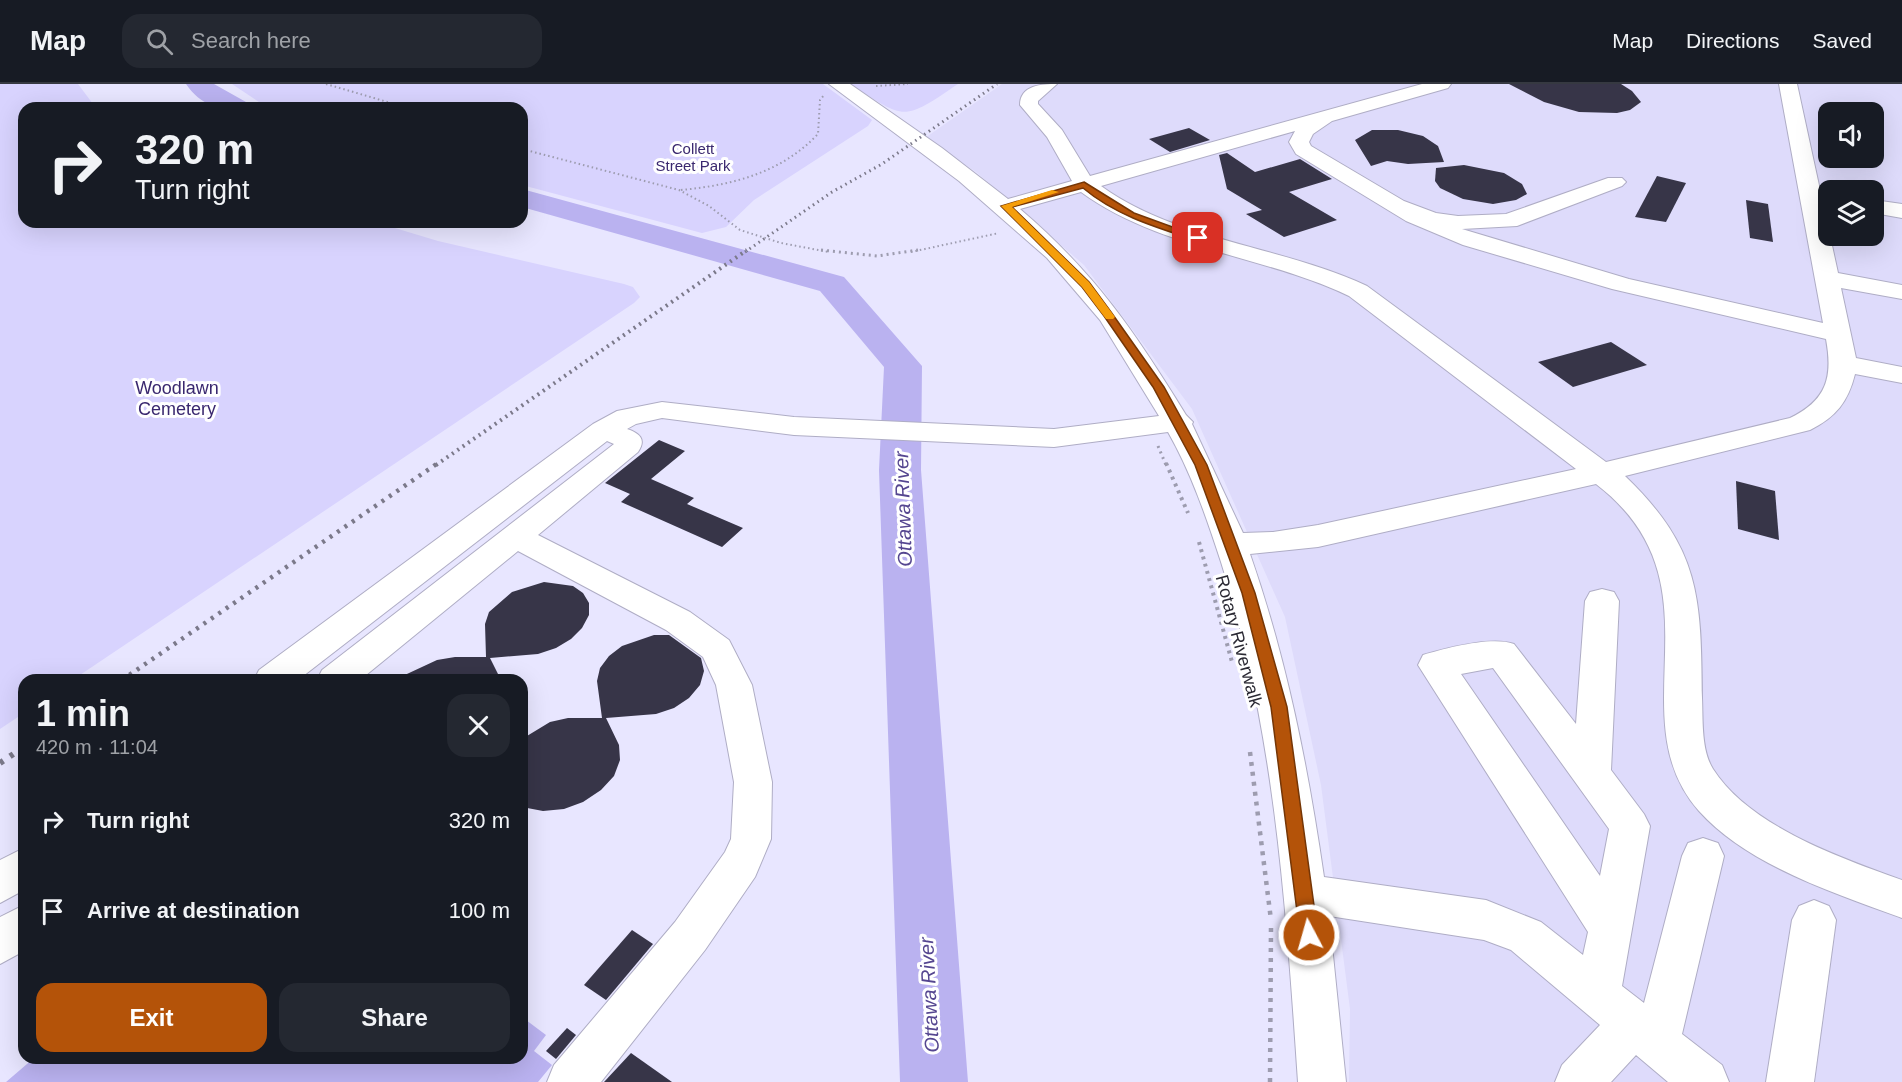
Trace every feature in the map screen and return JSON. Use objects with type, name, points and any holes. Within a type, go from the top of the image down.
[{"type":"street","points":[[1048,84],[1029,99],[1029,105],[1055,134],[1084,184],[1099,197],[1153,224],[1292,265],[1358,291],[1601,473],[1635,502],[1670,551],[1679,577],[1683,607],[1684,722],[1688,755],[1698,780],[1721,807],[1750,829],[1795,854],[1859,884],[1902,898]]},
{"type":"street","points":[[1006,219],[1084,184],[1442,84]]},
{"type":"street","points":[[1788,84],[1818,190]]},
{"type":"street","points":[[841,86],[947,160],[1006,219],[1085,285],[1126,339],[1164,424],[1201,465],[1232,544],[1279,707],[1305,893],[1322,1082]]},
{"type":"street","points":[[1324,118],[1302,135],[1300,146],[1396,206],[1433,226],[1464,238],[1594,278],[1732,312],[1836,333]]},
{"type":"street","points":[[1396,206],[1444,222],[1490,224],[1528,216],[1614,182]]},
{"type":"street","points":[[1884,208],[1902,211]]},
{"type":"street","points":[[1232,544],[1273,543],[1318,536],[1601,473],[1800,424],[1821,415],[1832,404],[1844,364],[1836,333],[1824,246]]},
{"type":"street","points":[[1827,278],[1902,292]]},
{"type":"street","points":[[1844,364],[1902,375]]},
{"type":"street","points":[[280,674],[603,430],[627,417],[662,410],[794,426],[1054,438],[1164,424]]},
{"type":"street","points":[[343,674],[628,446],[628,439],[625,436],[603,430]]},
{"type":"street","points":[[516,537],[678,621],[717,649],[734,685],[753,782],[751,838],[740,864],[690,936],[571,1082]]},
{"type":"street","points":[[1591,773],[1602,601]]},
{"type":"street","points":[[1598,993],[1630,826],[1502,653],[1436,665],[1610,928]]},
{"type":"street","points":[[1580,1082],[1645,1032],[1703,856]]},
{"type":"street","points":[[0,884],[18,870]]},
{"type":"street","points":[[1305,893],[1486,920],[1526,936],[1705,1082]]},
{"type":"street","points":[[1790,1082],[1814,920]]},
{"type":"street","points":[[0,943],[18,930]]},
{"type":"path","points":[[326,84],[388,102]]},
{"type":"path","points":[[679,190],[700,188],[753,176],[795,156],[818,134],[821,97],[841,86],[908,84]]},
{"type":"path","points":[[528,151],[679,190],[709,206],[741,230],[781,243],[848,255],[909,252],[1006,219]]},
{"type":"path","points":[[1164,424],[1189,514]]},
{"type":"path","name":"Rotary Riverwalk","points":[[1197,536],[1235,671]]},
{"type":"path","points":[[1249,740],[1271,928],[1269,1082]]},
{"type":"shaded area","points":[[1002,84],[1902,84],[1902,1082],[1349,1082],[1350,1009],[1321,785],[1285,617],[1192,409],[1084,265],[976,172],[925,138]]},
{"type":"shaded area","points":[[528,1022],[546,1035],[534,1051],[552,1065],[538,1082],[6,1082],[27,1064],[528,1064]]},
{"type":"green space","name":"Woodlawn Cemetery","points":[[0,84],[78,84],[92,102],[18,102],[18,228],[395,228],[438,241],[624,284],[633,287],[640,297],[81,674],[18,674],[18,717],[0,729]]},
{"type":"green space","name":"Collett Street Park","points":[[232,84],[823,84],[872,120],[868,126],[754,200],[726,227],[702,233],[528,187],[528,102],[259,102]]},
{"type":"green space","points":[[851,84],[958,84],[926,105],[904,112],[883,105]]},
{"type":"building","points":[[1509,84],[1621,84],[1632,91],[1641,102],[1630,110],[1617,113],[1579,112],[1544,102]]},
{"type":"building","points":[[1189,128],[1210,140],[1170,152],[1149,139]]},
{"type":"building","points":[[1372,130],[1398,130],[1423,136],[1438,146],[1444,162],[1408,164],[1387,161],[1371,166],[1355,140]]},
{"type":"building","points":[[1227,153],[1255,172],[1300,159],[1332,179],[1289,192],[1337,220],[1284,237],[1246,214],[1262,210],[1227,189],[1219,155]]},
{"type":"building","points":[[1464,165],[1504,173],[1522,184],[1527,194],[1516,200],[1493,204],[1463,199],[1440,188],[1435,181],[1436,168]]},
{"type":"building","points":[[1657,176],[1686,183],[1666,222],[1635,217]]},
{"type":"building","points":[[1746,200],[1768,204],[1773,242],[1750,238]]},
{"type":"building","points":[[1611,342],[1647,365],[1573,387],[1538,362]]},
{"type":"building","points":[[659,440],[685,451],[651,479],[694,498],[687,504],[743,528],[722,547],[621,502],[630,494],[605,483]]},
{"type":"building","points":[[1736,481],[1775,491],[1779,540],[1738,529]]},
{"type":"building","points":[[544,582],[573,586],[583,593],[589,603],[589,615],[582,628],[571,639],[556,648],[538,654],[490,658],[498,674],[407,674],[437,660],[455,657],[486,657],[485,624],[489,612],[512,592]]},
{"type":"building","points":[[654,635],[669,635],[701,658],[704,671],[700,685],[689,698],[674,708],[656,714],[606,718],[619,745],[620,760],[614,776],[601,790],[583,802],[564,809],[543,811],[528,808],[528,735],[550,722],[568,718],[602,718],[597,681],[600,668],[609,656],[622,646]]},
{"type":"building","points":[[632,930],[653,944],[606,1000],[584,985]]},
{"type":"building","points":[[567,1028],[576,1035],[556,1059],[546,1051]]},
{"type":"building","points":[[631,1053],[672,1082],[604,1082]]},
{"type":"waterway","name":"Ottawa River","points":[[199,84],[213,96],[225,102]]},
{"type":"waterway","name":"Ottawa River","points":[[528,200],[832,284],[903,366],[900,470],[934,1082]]},
{"type":"railway","points":[[745,252],[832,192],[882,164],[997,84]]},
{"type":"railway","points":[[436,465],[747,250]]},
{"type":"railway","points":[[131,674],[438,463]]},
{"type":"railway","points":[[0,763],[18,751]]},
{"type":"slow traffic","points":[[1055,192],[1005,206],[1047,244],[1085,285],[1110,317]]},
{"type":"route","points":[[1198,238],[1131,215],[1099,197],[1084,184],[1005,206],[1047,244],[1108,314],[1159,387],[1201,465],[1249,593],[1279,707],[1309,935]]}]
